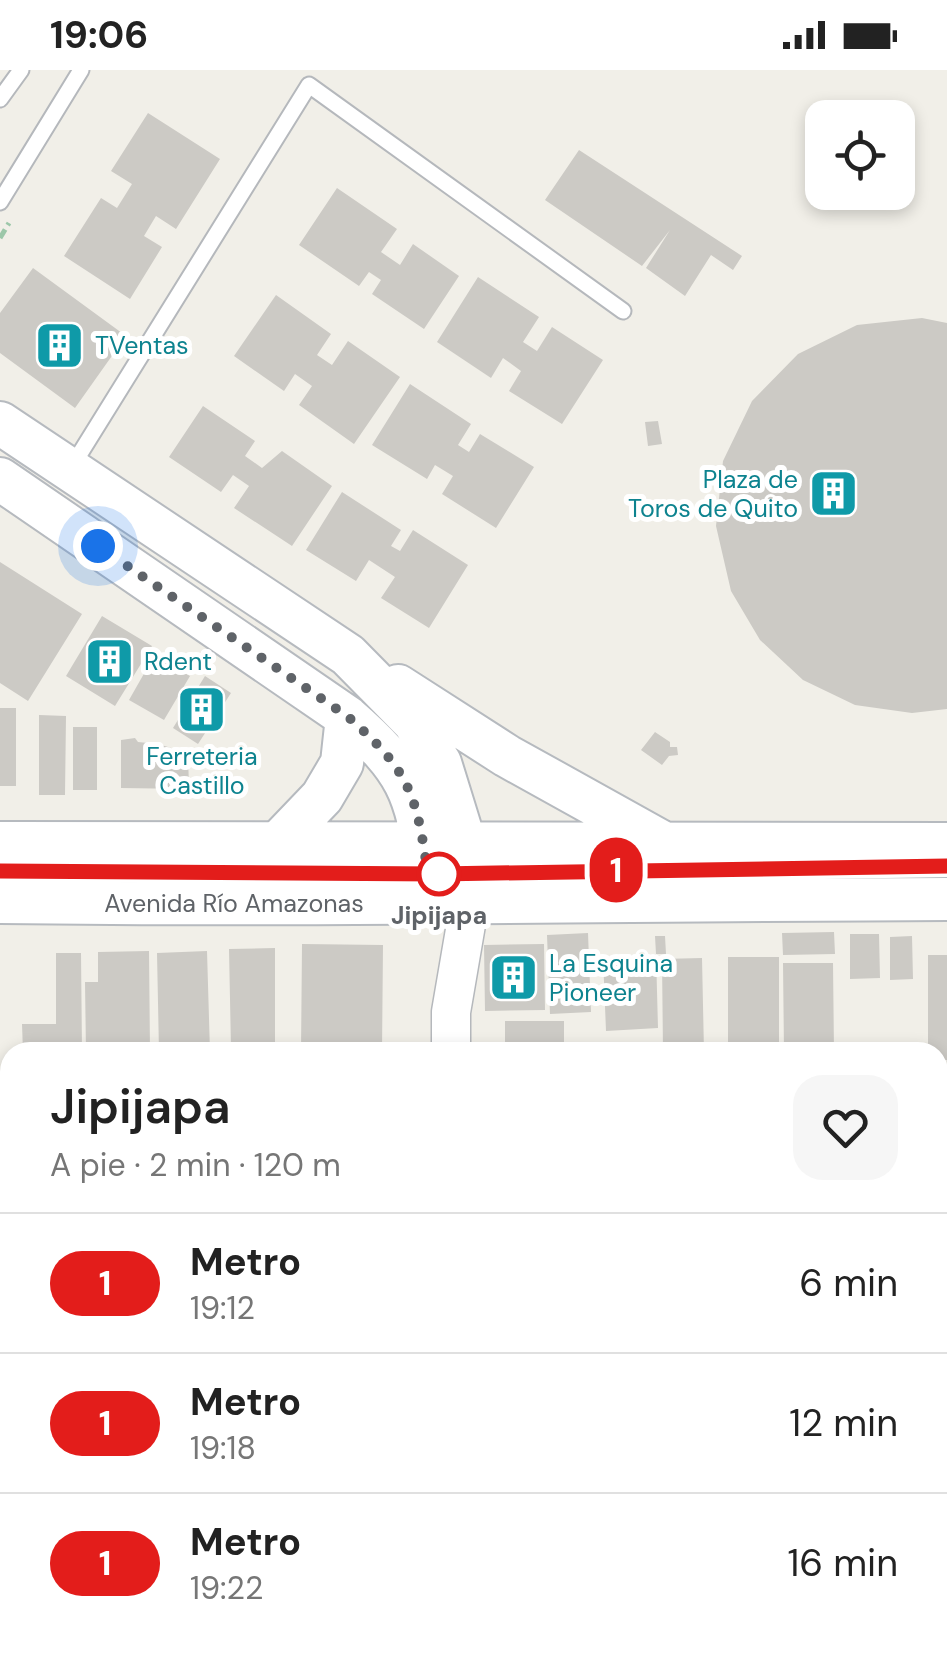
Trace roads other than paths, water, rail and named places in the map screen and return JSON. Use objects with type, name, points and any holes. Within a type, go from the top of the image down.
[{"type":"main road","points":[[0,423],[506,756],[664,844]]},
{"type":"main road","points":[[0,480],[347,716],[397,764],[412,794],[423,844],[450,901]]},
{"type":"main road","points":[[348,655],[414,722],[440,763],[465,844],[450,901]]},
{"type":"main road","points":[[278,844],[322,798],[342,763],[347,716]]},
{"type":"main road","points":[[0,843],[947,844]]},
{"type":"main road","name":"Avenida Río Amazonas","points":[[0,902],[241,905],[947,899]]},
{"type":"street","points":[[450,901],[451,1042]]},
{"type":"lane","points":[[0,99],[20,70]]},
{"type":"lane","points":[[0,202],[81,70]]},
{"type":"lane","points":[[71,468],[310,85],[623,311]]},
{"type":"metro line","name":"1","points":[[0,871],[438,874],[947,866]]},
{"type":"place","name":"TVentas","points":[[60,345]]},
{"type":"place","name":"Plaza de Toros de Quito","points":[[833,493]]},
{"type":"place","name":"Rdent","points":[[109,661]]},
{"type":"place","name":"Ferreteria Castillo","points":[[202,710]]},
{"type":"place","name":"Jipijapa","points":[[439,874]]},
{"type":"place","name":"La Esquina Pioneer","points":[[514,977]]}]
